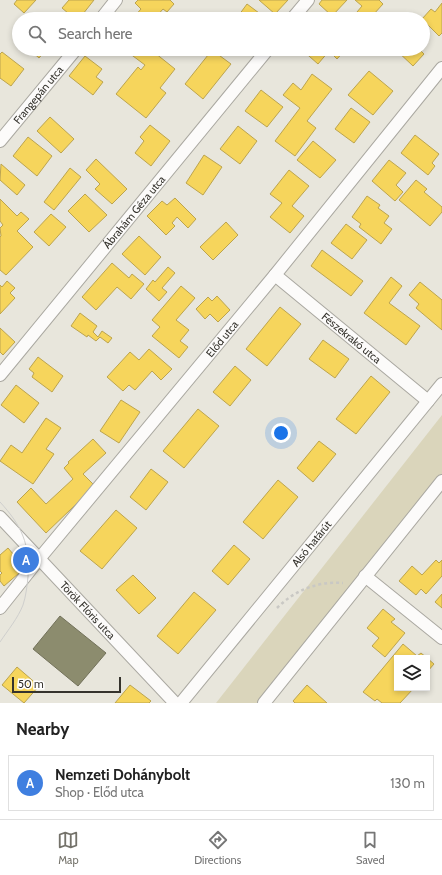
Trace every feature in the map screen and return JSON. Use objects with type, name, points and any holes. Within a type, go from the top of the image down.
[{"type":"street","points":[[107,12],[116,0]]},
{"type":"street","points":[[298,12],[308,0]]},
{"type":"street","name":"Frangepán utca","points":[[0,141],[70,56]]},
{"type":"street","name":"Ábrahám Géza utca","points":[[0,376],[262,56]]},
{"type":"street","name":"Előd utca","points":[[0,608],[39,558],[275,275],[442,68]]},
{"type":"street","name":"Fészekrakó utca","points":[[275,275],[428,401]]},
{"type":"street","name":"Alsó határút","points":[[181,703],[442,384]]},
{"type":"street","points":[[264,703],[442,481]]},
{"type":"street","name":"Török Flóris utca","points":[[0,517],[175,703]]},
{"type":"street","points":[[365,576],[442,638]]},
{"type":"path","points":[[275,610],[285,600],[314,585],[336,582],[351,583],[356,587]]},
{"type":"shaded area","points":[[442,415],[442,476],[260,703],[216,703]]},
{"type":"building: Homes","points":[[17,0],[36,0],[25,12],[23,12],[14,4]]},
{"type":"building: Homes","points":[[69,0],[94,0],[85,12],[67,12],[62,8]]},
{"type":"building: Homes","points":[[138,0],[170,0],[174,4],[167,12],[163,9],[160,12],[138,12],[141,9],[135,3]]},
{"type":"building: Homes","points":[[259,0],[288,0],[277,12],[273,12]]},
{"type":"building: Homes","points":[[322,0],[347,0],[336,12],[328,12],[319,4]]},
{"type":"building: Homes","points":[[355,0],[379,0],[383,4],[376,12],[357,12],[362,6]]},
{"type":"building: Homes","points":[[442,3],[442,33],[439,36],[430,27],[430,12],[428,12],[431,9],[435,12]]},
{"type":"building: Homes","points":[[247,4],[258,12],[241,12]]},
{"type":"building: Homes","points":[[2,52],[24,69],[11,86],[0,78],[0,54]]},
{"type":"building: Homes","points":[[85,56],[102,69],[96,77],[103,82],[93,95],[69,76]]},
{"type":"building: Homes","points":[[133,56],[159,56],[175,69],[160,88],[166,93],[146,118],[116,94],[138,67],[141,70],[145,65]]},
{"type":"building: Homes","points":[[207,56],[220,56],[231,64],[203,99],[185,84]]},
{"type":"building: Homes","points":[[309,56],[325,56],[318,64]]},
{"type":"building: Homes","points":[[402,56],[422,56],[413,66]]},
{"type":"building: Homes","points":[[369,71],[393,91],[373,115],[348,95]]},
{"type":"building: Homes","points":[[312,74],[332,89],[307,121],[316,128],[295,156],[275,141],[300,108],[283,95],[293,83],[301,90]]},
{"type":"building: Homes","points":[[261,90],[283,107],[267,127],[245,111]]},
{"type":"building: Homes","points":[[351,108],[370,122],[354,143],[335,129]]},
{"type":"building: Homes","points":[[50,117],[74,139],[61,153],[37,131]]},
{"type":"building: Homes","points":[[150,125],[170,141],[151,166],[135,153],[144,141],[140,137]]},
{"type":"building: Homes","points":[[238,126],[257,141],[240,164],[220,149]]},
{"type":"building: Homes","points":[[415,135],[439,154],[432,163],[435,166],[428,175],[401,153]]},
{"type":"building: Homes","points":[[28,137],[52,156],[37,176],[13,156]]},
{"type":"building: Homes","points":[[313,141],[336,160],[320,178],[297,160]]},
{"type":"building: Homes","points":[[204,155],[222,167],[203,195],[186,183]]},
{"type":"building: Homes","points":[[96,159],[127,189],[112,204],[95,189],[100,184],[86,170]]},
{"type":"building: Homes","points":[[389,160],[406,173],[396,185],[403,192],[395,201],[372,181]]},
{"type":"building: Homes","points":[[1,164],[25,185],[17,195],[0,180]]},
{"type":"building: Homes","points":[[70,168],[81,177],[54,210],[44,202]]},
{"type":"building: Homes","points":[[289,170],[309,186],[292,206],[304,216],[290,233],[270,217],[282,203],[270,194]]},
{"type":"building: Homes","points":[[416,180],[427,189],[424,192],[442,207],[442,212],[430,226],[399,200]]},
{"type":"building: Homes","points":[[85,194],[107,215],[89,232],[68,211]]},
{"type":"building: Homes","points":[[367,196],[380,205],[378,208],[389,216],[384,223],[392,229],[381,244],[359,227],[361,224],[352,217]]},
{"type":"building: Homes","points":[[175,198],[196,219],[188,228],[177,217],[172,223],[175,226],[166,235],[147,216],[162,201],[167,205]]},
{"type":"building: Homes","points":[[0,199],[17,216],[21,212],[29,219],[17,231],[33,247],[6,275],[0,270],[0,228],[3,225],[0,221]]},
{"type":"building: Homes","points":[[51,214],[66,227],[49,246],[34,232]]},
{"type":"building: Homes","points":[[226,222],[238,235],[213,260],[200,247]]},
{"type":"building: Homes","points":[[346,224],[367,240],[352,259],[331,243]]},
{"type":"building: Homes","points":[[139,236],[161,257],[145,275],[122,254]]},
{"type":"building: Homes","points":[[322,250],[363,281],[351,296],[311,266]]},
{"type":"building: Homes","points":[[112,263],[129,278],[132,274],[144,284],[131,299],[117,287],[96,310],[82,297]]},
{"type":"building: Homes","points":[[168,267],[175,273],[162,288],[167,292],[159,301],[146,289],[153,280],[155,282]]},
{"type":"building: Homes","points":[[391,277],[402,286],[389,303],[420,326],[406,345],[364,313]]},
{"type":"building: Homes","points":[[7,281],[15,288],[10,293],[15,298],[0,314],[0,285],[2,287]]},
{"type":"building: Homes","points":[[420,282],[442,300],[442,330],[416,308],[419,304],[409,295]]},
{"type":"building: Homes","points":[[181,286],[195,298],[176,320],[189,330],[180,341],[188,347],[179,358],[152,336],[160,327],[152,320]]},
{"type":"building: Homes","points":[[217,296],[230,310],[218,322],[210,314],[205,319],[196,309],[208,297],[212,301]]},
{"type":"building: Homes","points":[[280,307],[301,324],[267,366],[246,349]]},
{"type":"building: Homes","points":[[80,313],[97,326],[93,332],[98,337],[102,331],[112,338],[108,343],[100,337],[96,341],[88,335],[87,337],[71,326]]},
{"type":"building: Homes","points":[[0,328],[15,342],[3,355],[0,352]]},
{"type":"building: Homes","points":[[323,340],[349,359],[335,378],[309,359]]},
{"type":"building: Homes","points":[[149,349],[172,369],[161,380],[152,371],[135,390],[129,385],[123,391],[107,377],[130,352],[139,360]]},
{"type":"building: Homes","points":[[38,357],[63,376],[52,392],[32,377],[34,373],[29,369]]},
{"type":"building: Homes","points":[[235,366],[251,380],[230,406],[213,392]]},
{"type":"building: Homes","points":[[371,376],[390,392],[356,434],[336,419]]},
{"type":"building: Homes","points":[[16,385],[39,403],[24,423],[1,405]]},
{"type":"building: Homes","points":[[121,400],[140,412],[119,443],[100,431]]},
{"type":"building: Homes","points":[[198,409],[219,426],[184,468],[163,451]]},
{"type":"building: Homes","points":[[46,418],[61,428],[46,449],[54,454],[33,484],[0,461],[11,445],[22,453]]},
{"type":"building: Homes","points":[[93,439],[106,453],[83,474],[95,486],[46,533],[17,502],[31,488],[46,504],[73,479],[64,468],[69,463],[68,462]]},
{"type":"building: Homes","points":[[319,441],[336,454],[313,482],[297,468]]},
{"type":"building: Homes","points":[[151,469],[168,482],[146,510],[130,497]]},
{"type":"building: Homes","points":[[278,480],[298,497],[263,539],[243,522]]},
{"type":"building: Homes","points":[[116,510],[137,528],[102,569],[80,551]]},
{"type":"building: Homes","points":[[234,545],[250,559],[228,585],[212,571]]},
{"type":"building: Homes","points":[[8,548],[25,568],[4,586],[0,581],[0,575],[2,573],[0,571],[0,555]]},
{"type":"building: Homes","points":[[436,560],[439,563],[442,560],[442,576],[426,594],[421,589],[416,595],[399,581],[412,566],[422,575]]},
{"type":"building: Homes","points":[[133,575],[156,598],[139,614],[116,590]]},
{"type":"building: Homes","points":[[194,592],[216,610],[178,654],[157,636]]},
{"type":"building: Homes","points":[[442,594],[442,608],[435,602]]},
{"type":"building: Homes","points":[[383,609],[395,619],[391,622],[405,633],[385,657],[372,646],[379,638],[367,628]]},
{"type":"building: Homes","points":[[403,644],[416,655],[394,655],[394,691],[411,691],[400,703],[382,703],[377,699],[375,701],[363,692]]},
{"type":"building: Homes","points":[[430,661],[434,664],[430,669]]},
{"type":"building: Homes","points":[[17,667],[39,686],[24,703],[2,685]]},
{"type":"building: Homes","points":[[130,685],[151,701],[149,703],[115,703]]},
{"type":"building: Homes","points":[[307,685],[327,703],[295,703],[293,701]]},
{"type":"building: Industry","points":[[60,616],[106,653],[78,686],[33,649]]},
{"type":"tram line","points":[[0,502],[14,519],[19,528],[23,536],[28,555],[28,577],[23,605],[16,619],[0,642]]},
{"type":"place","name":"Nemzeti Dohánybolt","points":[[26,560]]}]
